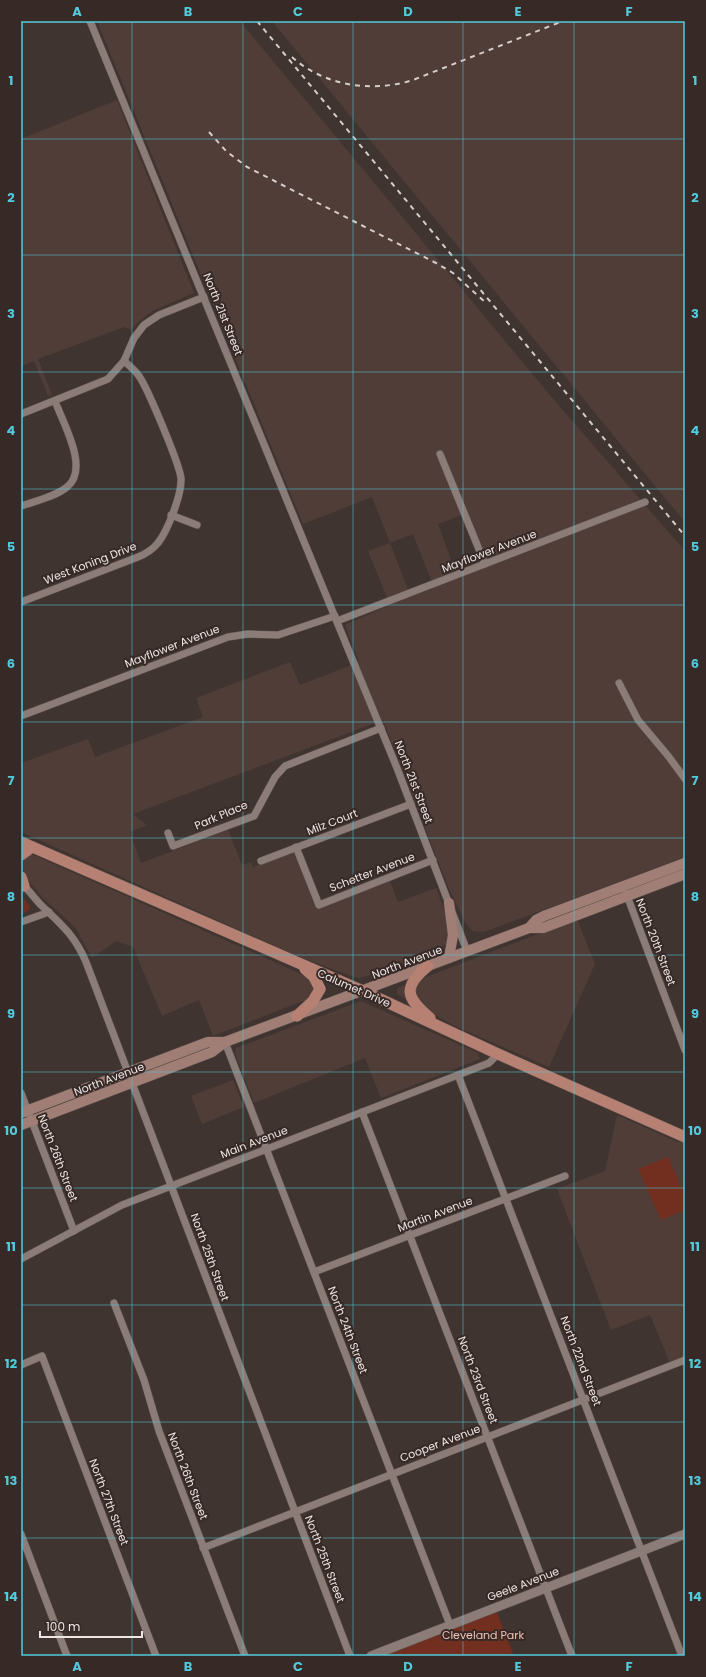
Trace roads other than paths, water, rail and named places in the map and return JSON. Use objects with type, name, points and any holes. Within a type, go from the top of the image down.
[{"type":"main road","name":"Calumet Drive","points":[[21,842],[363,991],[498,1054],[683,1134]]},
{"type":"main road","points":[[21,855],[32,847]]},
{"type":"main road","name":"North Avenue","points":[[625,891],[685,863]]},
{"type":"main road","name":"North Avenue","points":[[21,1125],[212,1052],[225,1042],[529,928],[536,920],[544,916],[685,874]]},
{"type":"main road","points":[[449,903],[453,939],[449,958]]},
{"type":"main road","points":[[295,962],[311,973],[320,989],[313,1001],[297,1016]]},
{"type":"main road","points":[[428,966],[412,982],[410,996],[419,1009],[437,1026]]},
{"type":"main road","name":"North Avenue","points":[[24,1112],[208,1042],[225,1042]]},
{"type":"street","name":"North 21st Street","points":[[90,21],[381,728],[468,951]]},
{"type":"street","points":[[21,414],[103,381],[115,372],[124,361],[134,338],[151,319],[204,297]]},
{"type":"street","name":"West Koning Drive","points":[[21,602],[146,554],[159,542],[171,515],[179,495],[181,485],[179,468],[144,383],[133,368],[124,361]]},
{"type":"street","points":[[21,506],[62,490],[72,482],[75,477],[76,458],[54,401]]},
{"type":"street","points":[[440,454],[485,564]]},
{"type":"street","name":"Mayflower Avenue","points":[[21,716],[228,637],[248,634],[278,635],[336,618],[485,564],[645,502]]},
{"type":"street","points":[[171,515],[197,525]]},
{"type":"street","points":[[619,683],[638,720],[685,779]]},
{"type":"street","name":"Park Place","points":[[168,833],[173,846],[254,816],[276,777],[285,766],[381,728]]},
{"type":"street","name":"Milz Court","points":[[260,860],[411,804]]},
{"type":"street","name":"Schetter Avenue","points":[[296,847],[319,905],[432,860]]},
{"type":"street","name":"North 25th Street","points":[[22,882],[49,912],[67,929],[81,950],[350,1656]]},
{"type":"street","name":"North 20th Street","points":[[625,891],[685,1050]]},
{"type":"street","points":[[21,922],[49,912]]},
{"type":"street","name":"North 24th Street","points":[[225,1042],[450,1625]]},
{"type":"street","name":"Main Avenue","points":[[21,1259],[122,1205],[489,1063],[498,1054]]},
{"type":"street","name":"North 22nd Street","points":[[458,1075],[682,1656]]},
{"type":"street","name":"North 26th Street","points":[[21,1093],[24,1112],[32,1121],[74,1231]]},
{"type":"street","name":"North 23rd Street","points":[[362,1112],[572,1656]]},
{"type":"street","name":"Martin Avenue","points":[[314,1272],[565,1176]]},
{"type":"street","name":"North 26th Street","points":[[114,1303],[144,1380],[159,1431],[245,1656]]},
{"type":"street","name":"North 27th Street","points":[[21,1365],[42,1356],[156,1656]]},
{"type":"street","name":"Cooper Avenue","points":[[204,1548],[685,1360]]},
{"type":"street","points":[[21,1534],[67,1656]]},
{"type":"street","name":"Geele Avenue","points":[[370,1656],[685,1534]]},
{"type":"railway","points":[[257,21],[685,536]]},
{"type":"railway","points":[[292,57],[319,75],[349,84],[365,86],[397,84],[413,80],[563,21]]},
{"type":"railway","points":[[209,132],[226,151],[247,167],[436,263],[453,273],[486,303]]},
{"type":"park label","name":"Cleveland Park","points":[[483,1635]]}]
